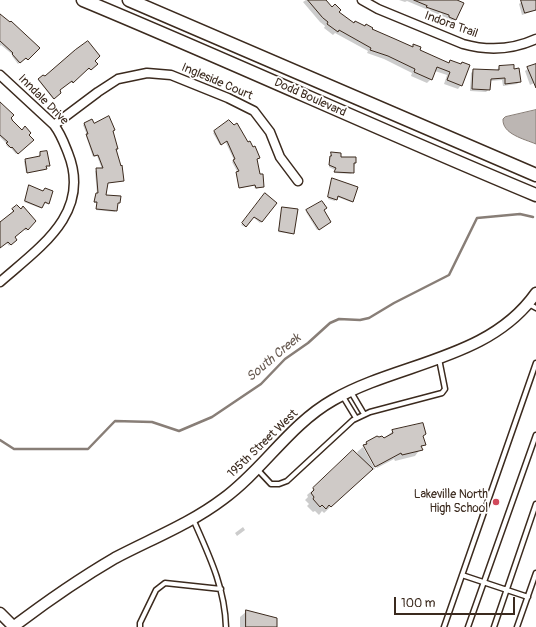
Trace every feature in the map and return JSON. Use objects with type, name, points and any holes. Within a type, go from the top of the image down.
[{"type":"main road","name":"Dodd Boulevard","points":[[83,0],[273,81],[440,155],[536,195]]},
{"type":"main road","name":"Dodd Boulevard","points":[[129,0],[536,174]]},
{"type":"main road","points":[[440,155],[453,154],[536,187]]},
{"type":"street","name":"Indora Trail","points":[[362,0],[378,9],[472,47],[489,49],[507,48],[536,39]]},
{"type":"street","name":"Ingleside Court","points":[[54,125],[118,79],[147,73],[171,75],[228,98],[254,111],[270,132],[280,157],[298,181]]},
{"type":"street","name":"Inndale Drive","points":[[0,75],[60,132],[72,162],[75,186],[68,212],[52,235],[0,282]]},
{"type":"street","name":"195th Street West","points":[[14,627],[50,600],[98,569],[142,544],[193,518],[224,499],[257,469],[298,427],[319,410],[346,393],[378,379],[472,346],[487,338],[532,305],[536,292]]},
{"type":"street","points":[[0,613],[14,627]]},
{"type":"lane","points":[[257,469],[271,484],[279,484],[287,481],[356,418],[364,414],[442,393],[445,389],[439,358]]},
{"type":"lane","points":[[444,627],[536,363]]},
{"type":"lane","points":[[346,393],[364,414]]},
{"type":"lane","points":[[346,393],[356,418]]},
{"type":"lane","points":[[468,627],[536,435]]},
{"type":"lane","points":[[494,627],[536,504]]},
{"type":"lane","points":[[193,518],[215,569],[226,609],[226,627]]},
{"type":"lane","points":[[517,627],[536,573]]},
{"type":"lane","points":[[462,575],[528,597]]},
{"type":"lane","points":[[140,627],[140,623],[156,590],[165,583],[220,589]]},
{"type":"shaded area","points":[[536,110],[536,144],[520,138],[506,129],[503,119],[505,117]]},
{"type":"building","points":[[308,0],[326,0],[332,7],[335,4],[341,10],[339,12],[354,23],[355,21],[365,26],[366,24],[373,28],[372,29],[413,47],[413,44],[421,47],[420,50],[449,63],[450,60],[461,64],[462,62],[470,65],[462,86],[447,80],[450,72],[437,67],[432,80],[414,72],[415,69],[388,56],[370,50],[371,48],[339,30],[338,32],[327,24],[328,22]]},
{"type":"building","points":[[414,0],[457,0],[464,3],[456,20],[449,17],[449,15],[426,7],[427,6]]},
{"type":"building","points":[[521,0],[536,0],[536,10],[525,13]]},
{"type":"building","points":[[0,14],[10,22],[11,21],[40,48],[28,60],[26,58],[20,63],[12,54],[13,53],[0,41]]},
{"type":"building","points":[[88,41],[100,56],[95,61],[98,64],[91,70],[89,68],[73,83],[72,81],[60,90],[61,93],[54,99],[38,79],[43,75],[45,76],[75,50]]},
{"type":"building","points":[[536,64],[536,88],[527,67]]},
{"type":"building","points":[[514,65],[514,69],[519,68],[521,82],[505,84],[505,78],[491,79],[490,90],[472,89],[473,69],[499,70],[499,66]]},
{"type":"building","points":[[0,102],[14,115],[11,118],[12,120],[22,130],[25,126],[31,133],[29,135],[34,140],[18,154],[0,135]]},
{"type":"building","points":[[109,116],[115,130],[113,131],[118,149],[116,149],[121,166],[122,165],[124,181],[108,183],[106,195],[121,196],[117,211],[96,209],[97,202],[94,202],[96,193],[98,193],[96,168],[103,168],[98,155],[94,156],[86,134],[88,134],[84,123],[92,119],[94,123]]},
{"type":"building","points":[[229,120],[234,125],[237,123],[248,142],[250,141],[253,147],[255,146],[260,158],[257,159],[260,174],[263,174],[264,187],[256,188],[255,185],[239,188],[236,172],[239,171],[233,160],[235,159],[227,141],[221,145],[214,131]]},
{"type":"building","points":[[47,151],[50,166],[46,166],[47,169],[27,173],[25,159],[40,156],[40,152]]},
{"type":"building","points":[[331,152],[341,153],[341,157],[356,157],[356,163],[354,163],[354,173],[334,172],[336,168],[329,165]]},
{"type":"building","points":[[332,178],[358,187],[353,202],[338,196],[337,200],[328,197]]},
{"type":"building","points":[[29,185],[43,191],[45,188],[53,191],[49,204],[45,202],[42,208],[25,201]]},
{"type":"building","points":[[265,193],[277,203],[262,222],[254,217],[246,227],[242,223]]},
{"type":"building","points":[[322,201],[327,208],[324,210],[331,222],[319,230],[306,210]]},
{"type":"building","points":[[17,205],[21,209],[23,206],[36,221],[28,230],[26,228],[15,237],[17,240],[11,245],[8,242],[0,248],[0,222],[14,211],[12,209]]},
{"type":"building","points":[[282,207],[298,209],[294,234],[279,231]]},
{"type":"building","points":[[423,423],[426,434],[423,436],[426,445],[421,446],[423,450],[402,455],[401,453],[375,467],[363,445],[367,444],[366,442],[377,436],[382,436],[384,438],[393,433],[392,430]]},
{"type":"building","points":[[353,450],[373,469],[331,507],[329,505],[326,509],[322,505],[320,507],[313,499],[314,497],[311,493],[314,490],[313,488]]},
{"type":"building","points":[[246,610],[277,618],[277,627],[246,627]]},
{"type":"waterway","name":"South Creek","points":[[0,440],[14,449],[88,449],[115,421],[152,422],[179,431],[212,417],[261,384],[285,359],[308,343],[330,323],[339,319],[360,320],[369,318],[394,303],[449,275],[477,218],[520,214],[533,217]]},
{"type":"place","name":"Lakeville North High School","points":[[496,502]]}]
